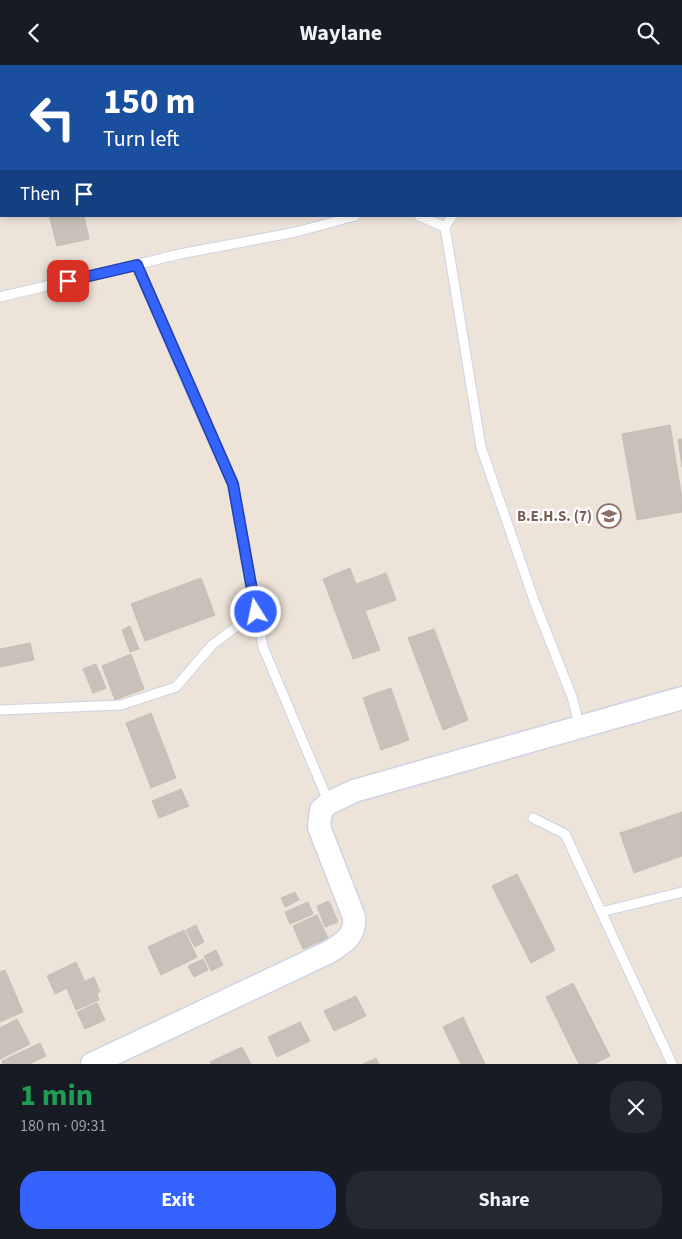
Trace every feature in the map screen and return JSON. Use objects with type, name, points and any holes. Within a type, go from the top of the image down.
[{"type":"street","points":[[92,1064],[327,953],[350,937],[355,928],[354,917],[319,827],[321,811],[329,803],[354,791],[682,698]]},
{"type":"lane","points":[[0,297],[137,265],[296,232],[351,217]]},
{"type":"lane","points":[[421,217],[445,227]]},
{"type":"lane","points":[[451,217],[445,227],[481,447],[535,603],[572,697],[580,727]]},
{"type":"lane","points":[[137,265],[233,484],[263,647],[329,803]]},
{"type":"lane","points":[[0,710],[121,705],[176,687],[212,645],[256,612]]},
{"type":"lane","points":[[534,818],[565,834],[672,1064]]},
{"type":"lane","points":[[601,912],[682,892]]},
{"type":"building","points":[[49,217],[84,217],[89,239],[57,246]]},
{"type":"building","points":[[670,425],[682,498],[682,512],[637,520],[622,434]]},
{"type":"building","points":[[682,439],[682,467],[678,440]]},
{"type":"building","points":[[350,568],[356,584],[386,573],[396,600],[365,611],[380,650],[353,659],[323,579]]},
{"type":"building","points":[[201,578],[215,615],[145,641],[131,604]]},
{"type":"building","points":[[130,626],[139,649],[130,652],[122,630]]},
{"type":"building","points":[[434,629],[468,720],[443,730],[408,638]]},
{"type":"building","points":[[30,643],[34,660],[0,667],[0,649]]},
{"type":"building","points":[[131,654],[144,689],[115,700],[102,666]]},
{"type":"building","points":[[96,664],[106,688],[93,693],[83,669]]},
{"type":"building","points":[[391,688],[409,740],[381,750],[363,698]]},
{"type":"building","points":[[151,713],[176,778],[151,788],[126,723]]},
{"type":"building","points":[[181,789],[189,806],[159,818],[152,801]]},
{"type":"building","points":[[682,812],[682,856],[634,873],[620,833]]},
{"type":"building","points":[[517,874],[555,950],[531,963],[492,886]]},
{"type":"building","points":[[295,892],[299,900],[285,907],[281,898]]},
{"type":"building","points":[[329,901],[338,922],[325,927],[317,906]]},
{"type":"building","points":[[308,902],[313,914],[290,924],[285,912]]},
{"type":"building","points":[[317,915],[328,938],[303,949],[293,926]]},
{"type":"building","points":[[196,925],[204,942],[195,947],[186,930]]},
{"type":"building","points":[[184,930],[197,957],[161,975],[148,947]]},
{"type":"building","points":[[216,950],[223,965],[211,971],[204,956]]},
{"type":"building","points":[[203,959],[208,970],[194,977],[188,966]]},
{"type":"building","points":[[76,962],[84,980],[55,994],[47,976]]},
{"type":"building","points":[[5,970],[23,1012],[0,1022],[0,972]]},
{"type":"building","points":[[94,977],[100,992],[97,993],[99,1000],[76,1010],[67,989]]},
{"type":"building","points":[[573,983],[610,1056],[594,1064],[579,1064],[546,997]]},
{"type":"building","points":[[356,996],[366,1016],[334,1031],[324,1011]]},
{"type":"building","points":[[97,1003],[105,1020],[85,1029],[77,1012]]},
{"type":"building","points":[[463,1017],[485,1064],[461,1064],[443,1027]]},
{"type":"building","points":[[17,1019],[30,1044],[0,1059],[0,1028]]},
{"type":"building","points":[[300,1022],[310,1041],[277,1057],[268,1037]]},
{"type":"building","points":[[40,1043],[46,1056],[29,1064],[3,1064],[2,1061]]},
{"type":"building","points":[[242,1047],[251,1064],[211,1064],[210,1062]]},
{"type":"building","points":[[376,1058],[379,1064],[363,1064]]},
{"type":"place","name":"B.E.H.S. (7)","points":[[609,516]]},
{"type":"route","points":[[68,281],[137,265],[183,374],[233,484],[256,612]]}]
